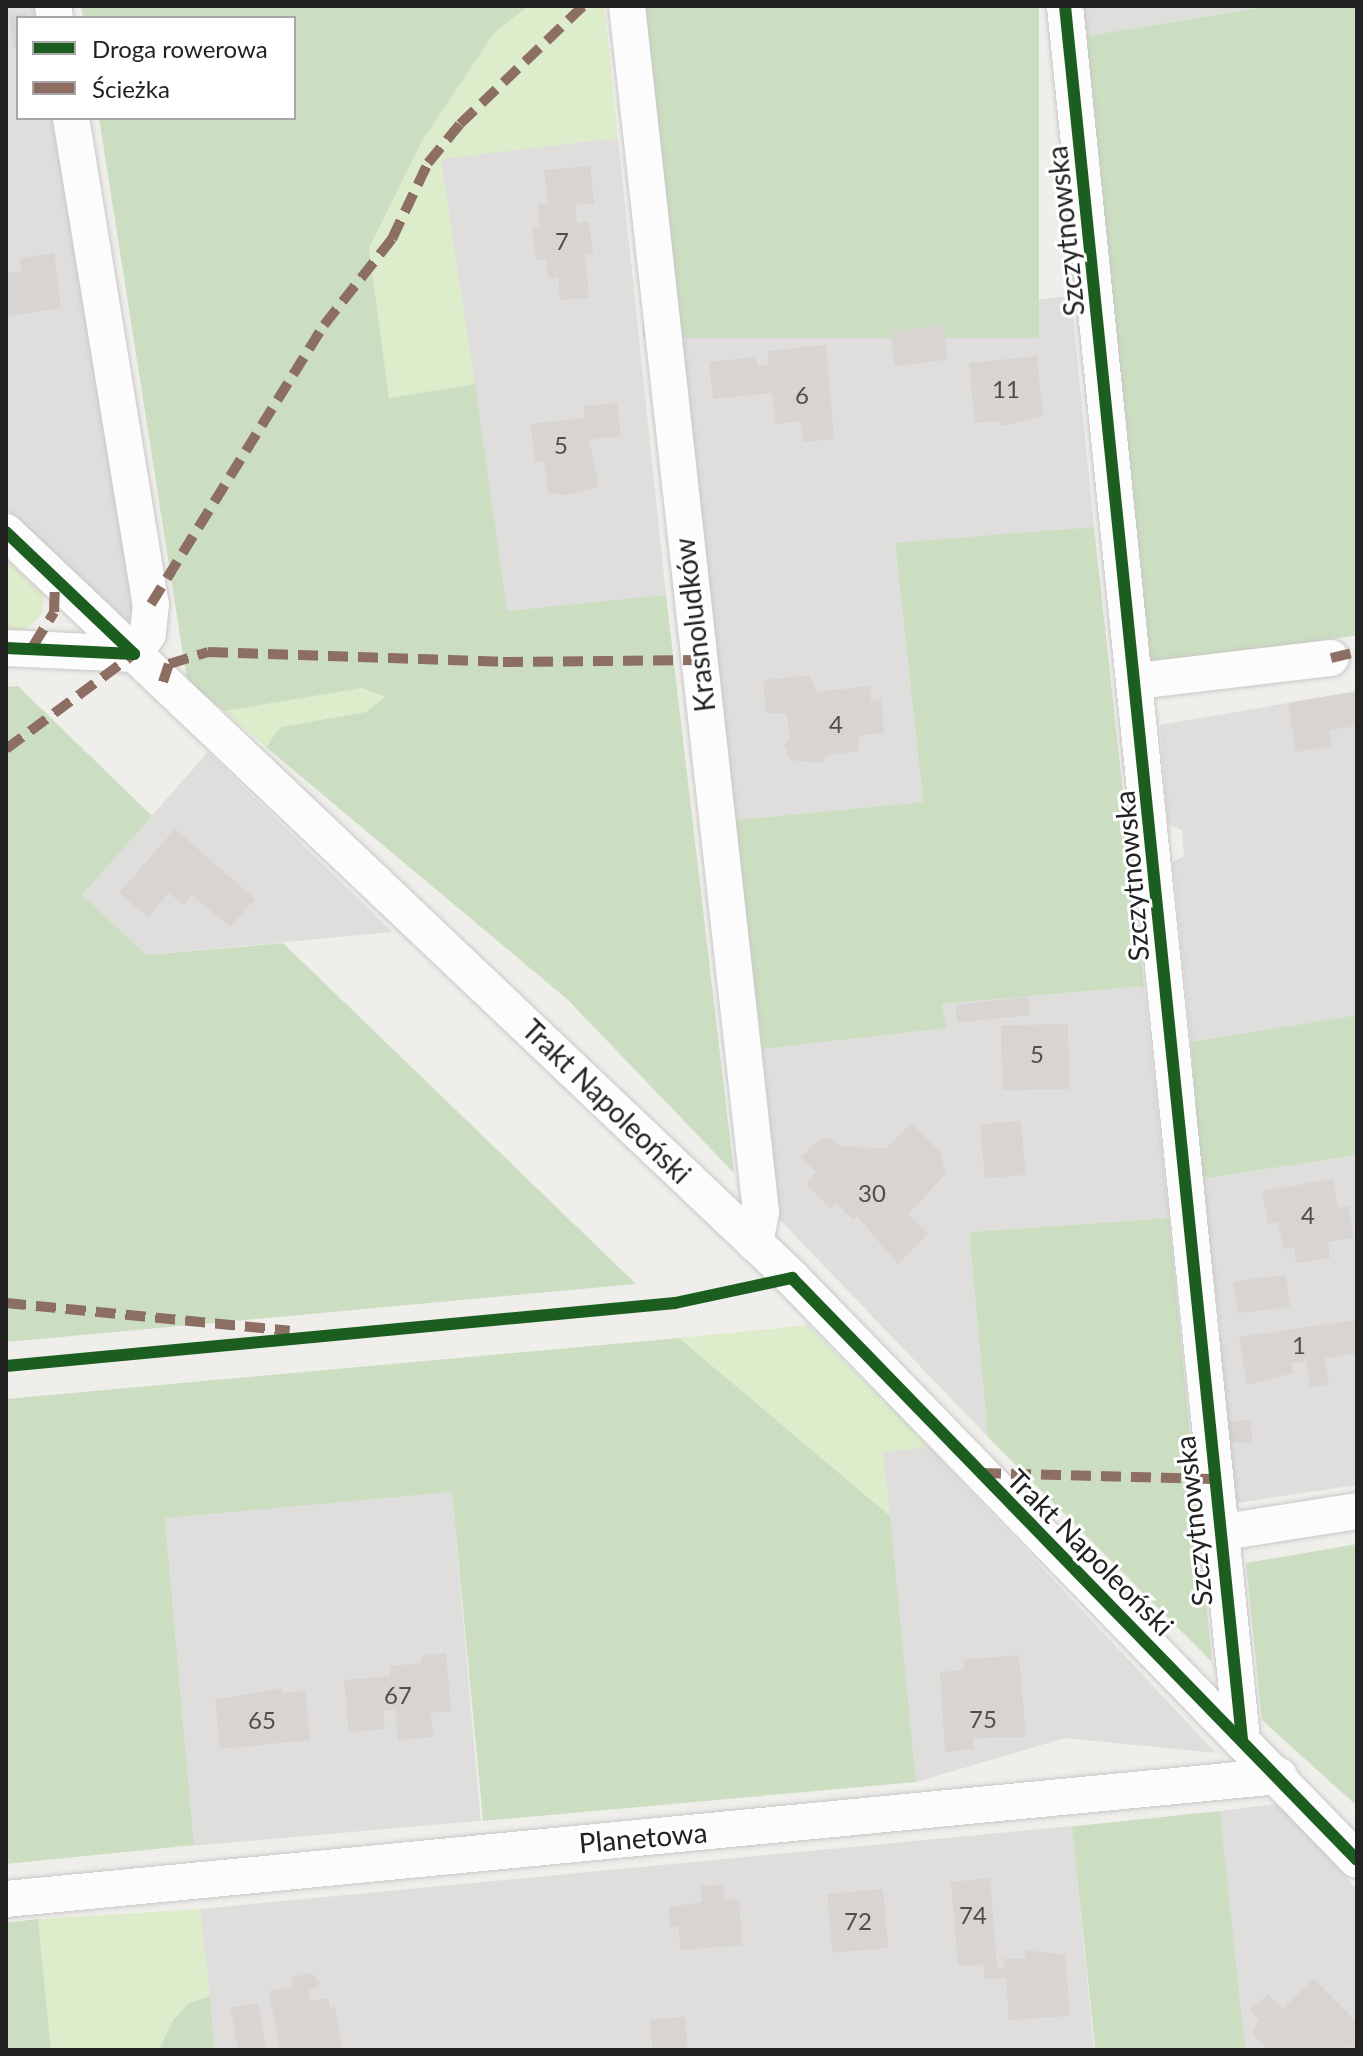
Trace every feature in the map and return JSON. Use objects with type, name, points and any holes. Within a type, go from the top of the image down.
[{"type":"street","name":"Krasnoludków","points":[[627,6],[761,1212],[755,1243]]},
{"type":"street","name":"Szczytnowska","points":[[1065,6],[1137,681],[1218,1533],[1242,1741]]},
{"type":"street","points":[[6,648],[134,654],[148,634],[151,604],[71,120]]},
{"type":"street","name":"Trakt Napoleoński","points":[[6,532],[755,1243],[1279,1776],[1357,1860]]},
{"type":"street","points":[[1137,681],[1331,658]]},
{"type":"street","points":[[1218,1533],[1357,1511]]},
{"type":"street","name":"Planetowa","points":[[6,1899],[1279,1776]]},
{"type":"shaded area","points":[[6,6],[40,6],[42,16],[16,16],[16,120],[57,120],[134,616],[127,622],[6,509]]},
{"type":"shaded area","points":[[1082,6],[1271,6],[1086,36]]},
{"type":"shaded area","points":[[618,138],[666,595],[489,614],[441,157]]},
{"type":"shaded area","points":[[1071,296],[1094,527],[895,544],[923,802],[735,820],[679,336]]},
{"type":"shaded area","points":[[1357,691],[1357,1015],[1191,1042],[1173,862],[1184,856],[1182,830],[1168,824],[1160,725]]},
{"type":"shaded area","points":[[208,752],[392,932],[147,955],[82,895]]},
{"type":"shaded area","points":[[1144,986],[1169,1218],[969,1232],[988,1437],[779,1219],[762,1049],[946,1028],[940,1004]]},
{"type":"shaded area","points":[[1357,1155],[1357,1485],[1230,1504],[1212,1336],[1221,1334],[1201,1179]]},
{"type":"shaded area","points":[[929,1447],[1216,1753],[1065,1738],[916,1782],[882,1452]]},
{"type":"shaded area","points":[[452,1492],[481,1821],[194,1846],[165,1517]]},
{"type":"shaded area","points":[[1285,1803],[1357,1890],[1357,2050],[1244,2050],[1220,1811]]},
{"type":"shaded area","points":[[1072,1826],[1094,2050],[214,2050],[200,1909]]},
{"type":"green space","points":[[81,6],[528,6],[494,33],[421,143],[369,248],[389,398],[475,384],[507,611],[666,595],[734,1173],[568,1000],[266,747],[280,727],[366,712],[385,697],[362,688],[224,711],[187,680],[99,120],[296,120],[296,16],[83,16]]},
{"type":"green space","points":[[528,6],[604,6],[618,138],[441,159],[475,384],[389,399],[369,248],[421,143],[494,33]]},
{"type":"green space","points":[[643,6],[1039,6],[1039,338],[643,338]]},
{"type":"green space","points":[[1271,6],[1357,6],[1357,635],[1150,669],[1086,36]]},
{"type":"green space","points":[[1094,527],[1144,986],[941,1004],[947,1028],[762,1049],[735,820],[923,802],[895,543]]},
{"type":"green space","points":[[6,559],[44,595],[42,614],[23,632],[6,636]]},
{"type":"green space","points":[[18,686],[152,816],[82,895],[147,955],[283,943],[636,1284],[6,1342],[6,687]]},
{"type":"green space","points":[[362,688],[386,698],[366,712],[280,727],[266,747],[224,711]]},
{"type":"green space","points":[[1357,1015],[1357,1155],[1201,1179],[1191,1042]]},
{"type":"green space","points":[[1169,1218],[1212,1662],[988,1437],[969,1232]]},
{"type":"green space","points":[[808,1325],[929,1447],[883,1452],[890,1516],[679,1338]]},
{"type":"green space","points":[[679,1338],[890,1516],[916,1782],[483,1821],[452,1492],[165,1518],[194,1845],[6,1864],[6,1399]]},
{"type":"green space","points":[[1357,1544],[1357,1806],[1262,1720],[1246,1563]]},
{"type":"green space","points":[[1220,1811],[1245,2050],[1095,2050],[1072,1827]]},
{"type":"green space","points":[[200,1909],[210,1996],[189,2003],[173,2020],[159,2050],[51,2050],[38,1919]]},
{"type":"green space","points":[[38,1919],[51,2050],[6,2050],[6,1923]]},
{"type":"green space","points":[[210,1996],[214,2050],[159,2050],[173,2020],[189,2003]]},
{"type":"building","points":[[26,13],[27,16],[16,16],[14,48],[9,16]]},
{"type":"building","points":[[590,166],[594,203],[575,205],[577,223],[589,221],[593,254],[585,254],[589,298],[560,300],[558,277],[548,279],[546,259],[536,260],[532,227],[540,227],[538,204],[548,203],[544,170]]},
{"type":"building","points":[[54,253],[61,308],[8,316],[6,273],[22,271],[20,258]]},
{"type":"building","points":[[943,325],[947,360],[895,366],[890,331]]},
{"type":"building","points":[[826,345],[834,439],[803,442],[801,421],[776,424],[772,393],[713,399],[709,362],[756,357],[758,366],[769,365],[768,351]]},
{"type":"building","points":[[1037,356],[1043,416],[1003,426],[996,421],[975,423],[969,363]]},
{"type":"building","points":[[617,403],[621,436],[589,440],[599,487],[567,495],[548,493],[544,461],[535,462],[531,424],[585,418],[583,406]]},
{"type":"building","points":[[810,675],[816,692],[870,686],[871,701],[881,700],[884,733],[860,735],[858,751],[826,755],[822,763],[790,760],[784,744],[790,740],[787,714],[766,713],[763,684],[765,680]]},
{"type":"building","points":[[1357,691],[1357,726],[1329,730],[1332,746],[1296,752],[1288,703]]},
{"type":"building","points":[[175,829],[255,899],[230,927],[192,895],[184,905],[169,893],[148,917],[119,893]]},
{"type":"building","points":[[1028,997],[1030,1015],[957,1023],[955,1005]]},
{"type":"building","points":[[1068,1024],[1069,1089],[1002,1090],[1001,1025]]},
{"type":"building","points":[[1021,1121],[1026,1175],[985,1178],[980,1125]]},
{"type":"building","points":[[911,1123],[942,1154],[945,1175],[908,1214],[928,1233],[898,1264],[857,1216],[853,1220],[836,1203],[830,1208],[806,1184],[816,1172],[801,1157],[820,1139],[833,1139],[842,1147],[886,1148]]},
{"type":"building","points":[[1333,1179],[1338,1208],[1349,1206],[1354,1238],[1328,1242],[1330,1258],[1296,1263],[1294,1247],[1283,1249],[1278,1222],[1268,1224],[1262,1191]]},
{"type":"building","points":[[1286,1275],[1290,1307],[1237,1313],[1233,1281]]},
{"type":"building","points":[[1357,1320],[1357,1353],[1325,1358],[1329,1384],[1310,1387],[1306,1361],[1291,1363],[1293,1373],[1247,1385],[1239,1337]]},
{"type":"building","points":[[1251,1420],[1252,1442],[1227,1443],[1226,1421]]},
{"type":"building","points":[[446,1653],[451,1711],[431,1713],[433,1737],[398,1740],[395,1710],[383,1711],[385,1729],[349,1732],[344,1680],[390,1676],[390,1666],[422,1663],[422,1656]]},
{"type":"building","points":[[1019,1655],[1026,1737],[973,1738],[974,1749],[945,1752],[940,1672],[964,1670],[963,1660]]},
{"type":"building","points":[[281,1688],[282,1693],[305,1691],[310,1740],[220,1749],[215,1700]]},
{"type":"building","points":[[990,1878],[997,1967],[1005,1967],[1004,1959],[1025,1958],[1025,1950],[1065,1955],[1070,2016],[1009,2020],[1006,1978],[985,1979],[983,1964],[958,1966],[951,1882]]},
{"type":"building","points":[[723,1885],[724,1900],[739,1899],[742,1945],[681,1950],[678,1927],[670,1927],[669,1907],[702,1902],[701,1886]]},
{"type":"building","points":[[883,1889],[888,1948],[832,1953],[827,1894]]},
{"type":"building","points":[[312,1973],[320,1984],[309,1991],[310,2001],[328,1998],[330,2008],[335,2007],[343,2050],[280,2050],[269,1991],[293,1987],[291,1977]]},
{"type":"building","points":[[1314,1979],[1357,2022],[1357,2047],[1268,2050],[1252,2034],[1259,2020],[1250,2010],[1268,1994],[1283,2009]]},
{"type":"building","points":[[258,2003],[266,2050],[238,2050],[230,2008]]},
{"type":"building","points":[[685,2017],[688,2050],[653,2050],[650,2020]]},
{"type":"marked path","points":[[151,604],[324,325],[392,239],[428,163],[460,124],[583,6]]},
{"type":"marked path","points":[[33,646],[54,612],[55,578]]},
{"type":"marked path","points":[[163,682],[169,664],[208,652],[503,662],[698,660]]},
{"type":"marked path","points":[[1331,658],[1357,652]]},
{"type":"marked path","points":[[6,749],[134,654]]},
{"type":"marked path","points":[[6,1303],[290,1331]]},
{"type":"marked path","points":[[981,1473],[1213,1479]]},
{"type":"cycle path","points":[[1065,6],[1242,1741]]},
{"type":"cycle path","points":[[6,532],[134,654]]},
{"type":"cycle path","points":[[6,648],[134,654]]},
{"type":"cycle path","points":[[6,1366],[675,1303],[792,1278],[1357,1860]]}]
